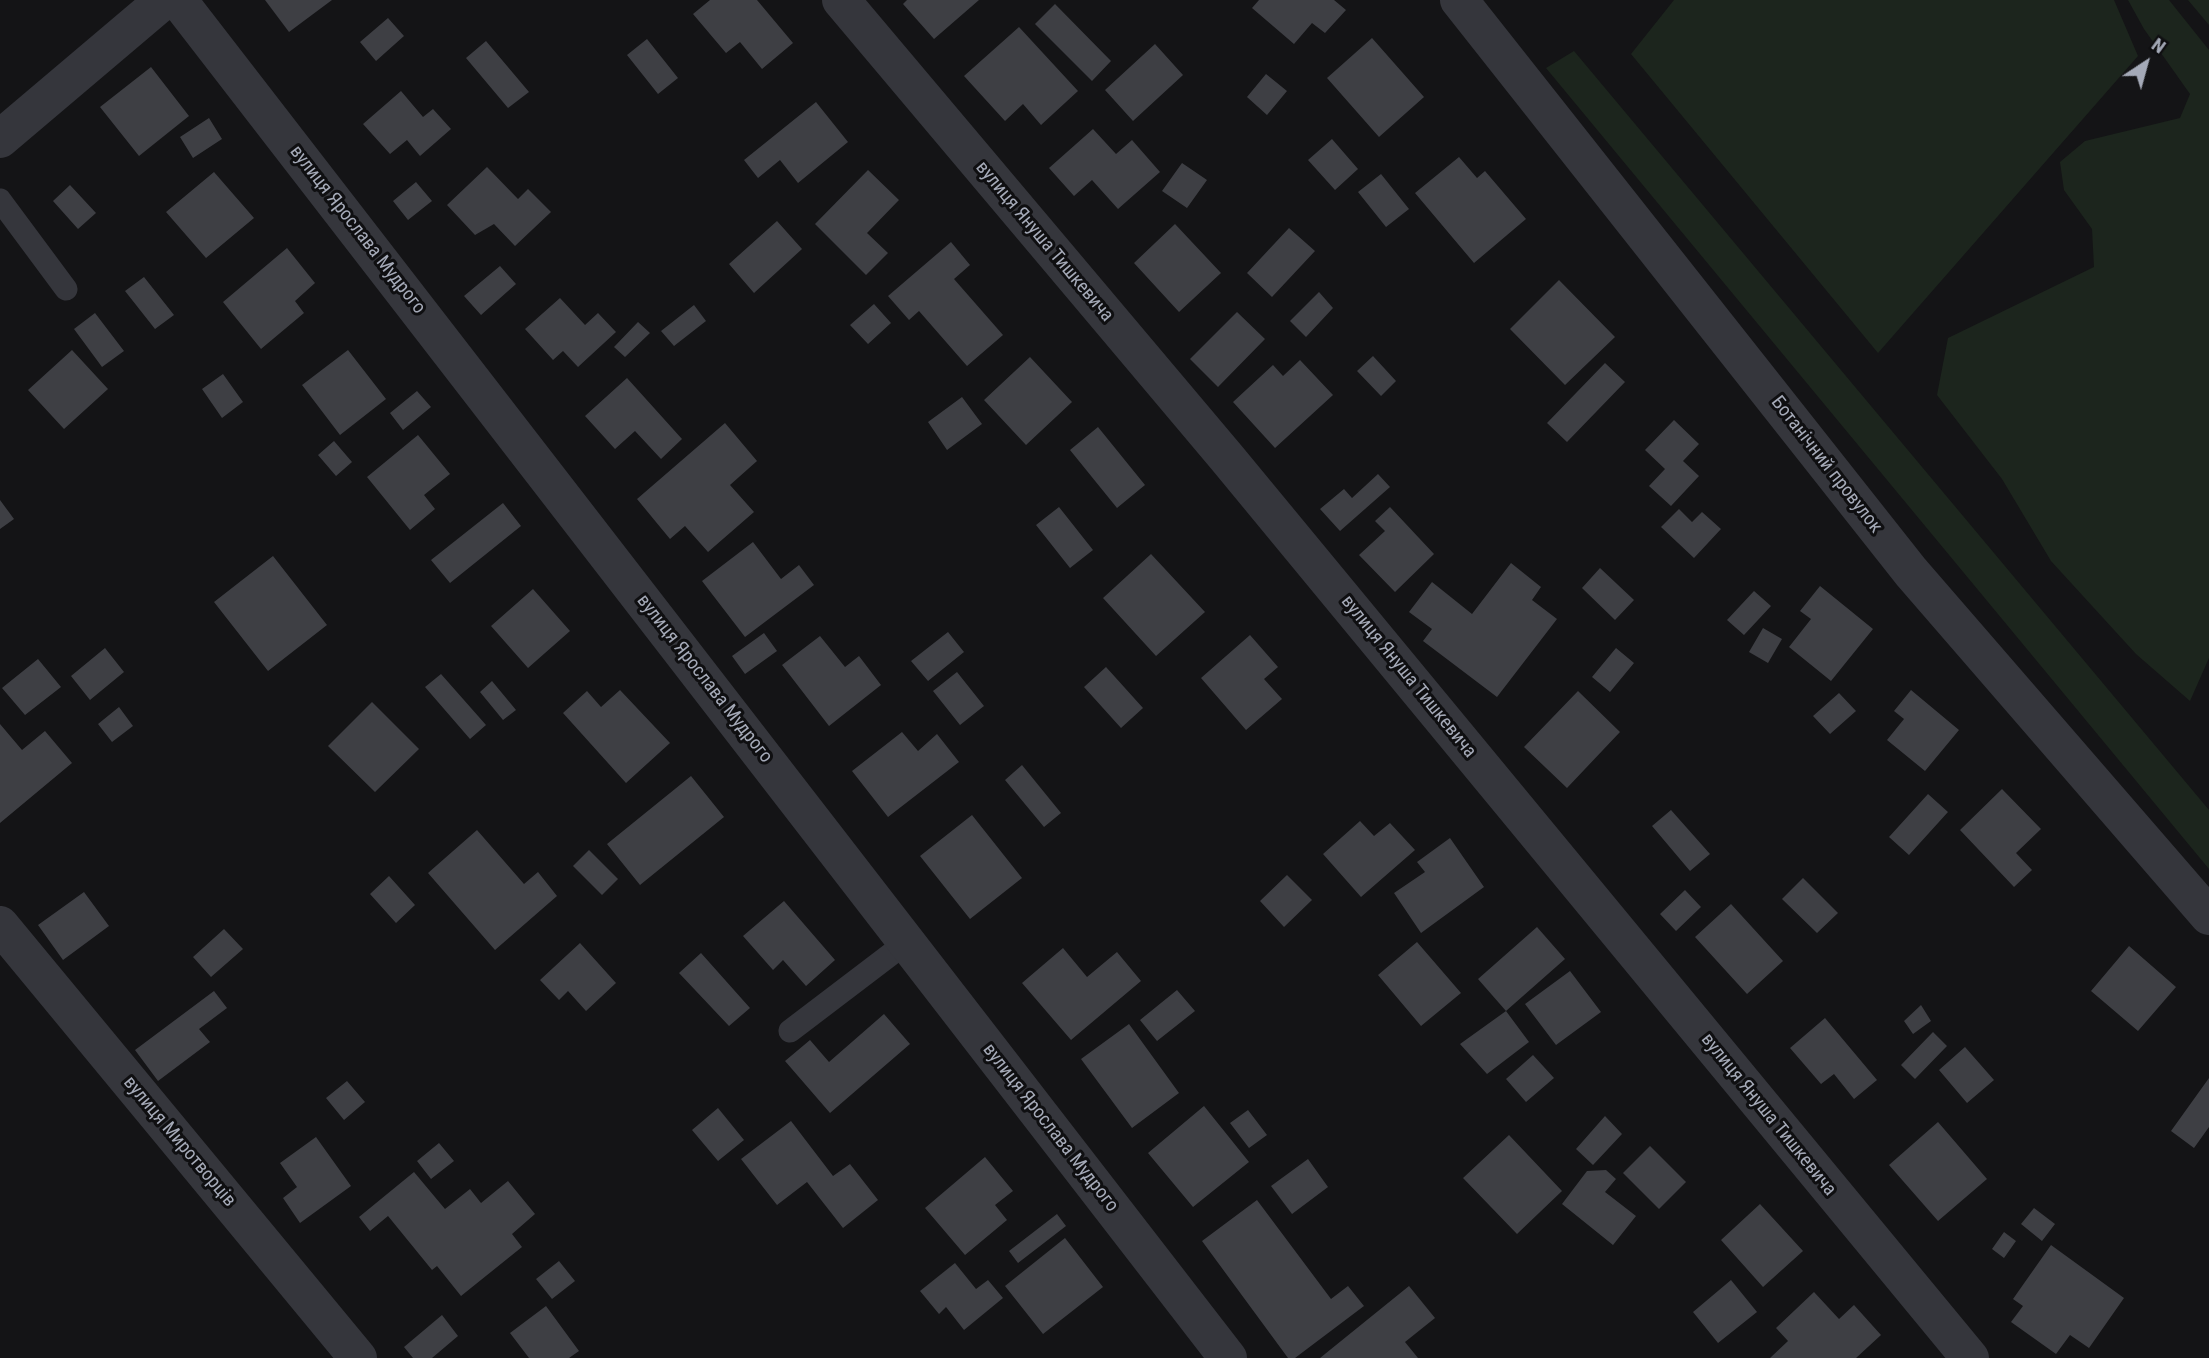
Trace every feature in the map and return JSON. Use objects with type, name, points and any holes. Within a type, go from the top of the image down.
[{"type":"street","points":[[0,139],[164,0]]},
{"type":"street","name":"вулиця Ярослава Мудрого","points":[[178,0],[1228,1358]]},
{"type":"street","name":"вулиця Януша Тишкевича","points":[[841,0],[1227,458],[1970,1358]]},
{"type":"street","name":"Ботанічний провулок","points":[[1459,0],[1911,572],[2209,916]]},
{"type":"street","name":"вулиця Миротворців","points":[[0,925],[358,1358]]},
{"type":"lane","points":[[0,200],[65,289]]},
{"type":"lane","points":[[790,1031],[907,942]]},
{"type":"shaded area","points":[[1674,0],[2114,0],[2138,56],[1878,353],[1631,54]]},
{"type":"shaded area","points":[[2128,0],[2169,0],[2209,50],[2209,658],[2190,701],[2136,654],[2051,561],[2002,479],[1937,395],[1948,338],[2094,267],[2092,229],[2064,190],[2060,162],[2085,141],[2180,118],[2190,94],[2144,29]]},
{"type":"shaded area","points":[[2188,0],[2209,0],[2209,25]]},
{"type":"shaded area","points":[[1574,51],[2209,810],[2209,869],[1546,68]]},
{"type":"building","points":[[265,0],[332,0],[289,32]]},
{"type":"building","points":[[710,0],[757,0],[793,43],[762,69],[740,42],[726,53],[693,14]]},
{"type":"building","points":[[907,0],[979,0],[934,39],[903,4]]},
{"type":"building","points":[[1259,0],[1334,0],[1346,10],[1325,33],[1312,23],[1294,44],[1252,8]]},
{"type":"building","points":[[1055,4],[1111,61],[1092,81],[1035,24]]},
{"type":"building","points":[[388,18],[404,36],[376,61],[360,42]]},
{"type":"building","points":[[1019,27],[1078,91],[1041,125],[1023,104],[1005,121],[964,76]]},
{"type":"building","points":[[1372,38],[1424,97],[1379,137],[1327,78]]},
{"type":"building","points":[[647,39],[678,78],[658,94],[627,55]]},
{"type":"building","points":[[486,41],[529,92],[508,108],[466,58]]},
{"type":"building","points":[[1155,44],[1183,75],[1133,121],[1105,90]]},
{"type":"building","points":[[151,67],[189,116],[139,156],[100,107]]},
{"type":"building","points":[[1266,74],[1287,91],[1267,115],[1247,97]]},
{"type":"building","points":[[401,91],[423,117],[433,109],[451,129],[420,156],[407,140],[390,154],[363,124]]},
{"type":"building","points":[[816,102],[848,142],[798,183],[780,160],[758,178],[744,160]]},
{"type":"building","points":[[209,118],[222,139],[193,158],[180,137]]},
{"type":"building","points":[[1093,129],[1116,154],[1132,140],[1160,172],[1118,209],[1092,180],[1074,196],[1049,168]]},
{"type":"building","points":[[1332,139],[1358,169],[1335,190],[1308,160]]},
{"type":"building","points":[[1459,157],[1477,178],[1485,171],[1526,219],[1474,263],[1415,193]]},
{"type":"building","points":[[1182,163],[1207,180],[1187,208],[1162,191]]},
{"type":"building","points":[[487,167],[518,199],[528,189],[551,212],[515,246],[494,224],[475,235],[447,205]]},
{"type":"building","points":[[868,170],[899,200],[867,233],[888,253],[866,275],[815,224]]},
{"type":"building","points":[[214,172],[254,218],[206,258],[166,212]]},
{"type":"building","points":[[1381,174],[1409,209],[1386,227],[1358,192]]},
{"type":"building","points":[[416,182],[432,201],[408,220],[393,201]]},
{"type":"building","points":[[70,185],[96,213],[78,229],[53,201]]},
{"type":"building","points":[[777,221],[802,249],[754,293],[729,264]]},
{"type":"building","points":[[1175,224],[1221,273],[1179,312],[1134,263]]},
{"type":"building","points":[[1289,228],[1315,251],[1272,297],[1247,273]]},
{"type":"building","points":[[951,242],[970,265],[954,279],[1003,335],[967,366],[919,311],[909,320],[888,296]]},
{"type":"building","points":[[287,248],[315,283],[295,301],[304,313],[261,349],[223,302]]},
{"type":"building","points":[[500,266],[516,284],[481,315],[464,296]]},
{"type":"building","points":[[144,277],[174,315],[155,329],[125,291]]},
{"type":"building","points":[[1559,280],[1615,337],[1565,385],[1510,329]]},
{"type":"building","points":[[1319,292],[1333,308],[1306,337],[1290,321]]},
{"type":"building","points":[[560,298],[585,325],[598,313],[616,332],[578,367],[563,351],[553,360],[525,329]]},
{"type":"building","points":[[874,304],[891,323],[868,344],[850,325]]},
{"type":"building","points":[[694,305],[706,321],[674,346],[661,331]]},
{"type":"building","points":[[1237,312],[1265,339],[1218,387],[1190,359]]},
{"type":"building","points":[[95,313],[124,351],[102,367],[74,329]]},
{"type":"building","points":[[638,322],[650,333],[625,357],[614,347]]},
{"type":"building","points":[[72,350],[108,389],[64,429],[28,390]]},
{"type":"building","points":[[348,350],[386,399],[340,435],[302,385]]},
{"type":"building","points":[[1373,356],[1396,381],[1381,396],[1357,371]]},
{"type":"building","points":[[1030,357],[1072,402],[1026,445],[984,400]]},
{"type":"building","points":[[1300,360],[1333,395],[1275,448],[1233,402],[1273,365],[1283,376]]},
{"type":"building","points":[[1605,363],[1625,382],[1567,442],[1547,423]]},
{"type":"building","points":[[223,374],[243,402],[222,418],[202,389]]},
{"type":"building","points":[[627,378],[682,439],[661,459],[635,431],[615,449],[585,416]]},
{"type":"building","points":[[417,391],[431,407],[403,430],[390,413]]},
{"type":"building","points":[[962,397],[982,424],[947,450],[928,422]]},
{"type":"building","points":[[1674,420],[1699,444],[1683,461],[1699,476],[1671,506],[1649,486],[1665,469],[1645,450]]},
{"type":"building","points":[[725,423],[757,461],[730,485],[754,512],[708,552],[685,526],[670,539],[637,499]]},
{"type":"building","points":[[1098,427],[1145,485],[1117,508],[1070,450]]},
{"type":"building","points":[[418,435],[450,474],[424,495],[435,509],[410,530],[367,477]]},
{"type":"building","points":[[334,441],[352,462],[336,476],[318,455]]},
{"type":"building","points":[[1378,474],[1390,487],[1340,531],[1320,509],[1344,489],[1352,498]]},
{"type":"building","points":[[0,500],[14,519],[0,529]]},
{"type":"building","points":[[503,503],[521,526],[450,583],[431,560]]},
{"type":"building","points":[[1059,507],[1093,550],[1070,568],[1036,525]]},
{"type":"building","points":[[1390,507],[1434,554],[1395,592],[1359,555],[1385,531],[1375,521]]},
{"type":"building","points":[[1679,509],[1692,522],[1702,512],[1721,529],[1694,558],[1661,527]]},
{"type":"building","points":[[753,542],[781,579],[799,565],[814,585],[745,637],[702,581]]},
{"type":"building","points":[[1151,554],[1205,612],[1156,656],[1103,598]]},
{"type":"building","points":[[273,556],[327,625],[268,671],[214,602]]},
{"type":"building","points":[[1511,563],[1541,587],[1532,600],[1557,619],[1497,697],[1423,641],[1432,629],[1409,612],[1432,582],[1472,614]]},
{"type":"building","points":[[1600,568],[1634,600],[1615,620],[1582,588]]},
{"type":"building","points":[[1820,586],[1873,629],[1831,681],[1789,647],[1811,619],[1800,611]]},
{"type":"building","points":[[533,589],[570,631],[528,668],[491,626]]},
{"type":"building","points":[[1754,591],[1771,606],[1744,635],[1727,620]]},
{"type":"building","points":[[1763,628],[1782,639],[1768,663],[1749,652]]},
{"type":"building","points":[[948,632],[964,652],[928,681],[911,661]]},
{"type":"building","points":[[764,633],[777,651],[745,674],[732,656]]},
{"type":"building","points":[[1250,635],[1278,667],[1264,679],[1282,699],[1246,730],[1201,678]]},
{"type":"building","points":[[820,636],[845,667],[859,656],[881,685],[829,726],[782,665]]},
{"type":"building","points":[[105,648],[124,672],[90,700],[71,676]]},
{"type":"building","points":[[1616,648],[1634,663],[1610,692],[1592,677]]},
{"type":"building","points":[[38,659],[61,687],[25,715],[2,688]]},
{"type":"building","points":[[1106,667],[1143,708],[1121,728],[1084,687]]},
{"type":"building","points":[[957,672],[984,706],[960,725],[933,691]]},
{"type":"building","points":[[441,674],[486,725],[470,739],[425,687]]},
{"type":"building","points":[[492,681],[516,710],[503,720],[480,692]]},
{"type":"building","points":[[620,690],[670,743],[626,783],[563,713],[587,691],[601,707]]},
{"type":"building","points":[[1911,690],[1959,730],[1925,771],[1887,740],[1904,719],[1894,711]]},
{"type":"building","points":[[1578,691],[1620,732],[1567,788],[1524,747]]},
{"type":"building","points":[[1839,693],[1856,711],[1830,734],[1813,716]]},
{"type":"building","points":[[372,702],[419,749],[375,792],[328,746]]},
{"type":"building","points":[[119,707],[133,726],[112,742],[98,724]]},
{"type":"building","points":[[0,724],[22,750],[45,731],[72,763],[0,823]]},
{"type":"building","points":[[902,732],[918,751],[937,734],[959,762],[888,817],[852,771]]},
{"type":"building","points":[[1022,765],[1061,813],[1044,827],[1005,780]]},
{"type":"building","points":[[691,776],[724,817],[640,885],[607,844]]},
{"type":"building","points":[[2002,789],[2041,829],[2016,853],[2032,870],[2014,887],[1960,830]]},
{"type":"building","points":[[1928,794],[1948,812],[1909,855],[1889,837]]},
{"type":"building","points":[[1671,810],[1710,854],[1690,871],[1652,826]]},
{"type":"building","points":[[972,815],[1022,878],[970,919],[920,856]]},
{"type":"building","points":[[1360,821],[1374,836],[1390,823],[1415,850],[1361,897],[1323,854]]},
{"type":"building","points":[[477,830],[524,884],[538,872],[557,896],[495,950],[428,873]]},
{"type":"building","points":[[1450,838],[1484,887],[1421,933],[1394,893],[1425,872],[1417,862]]},
{"type":"building","points":[[589,850],[618,879],[602,895],[573,866]]},
{"type":"building","points":[[1287,875],[1312,900],[1284,927],[1260,901]]},
{"type":"building","points":[[389,876],[415,905],[396,923],[370,894]]},
{"type":"building","points":[[1803,878],[1838,913],[1817,933],[1782,899]]},
{"type":"building","points":[[1685,890],[1701,907],[1676,931],[1660,914]]},
{"type":"building","points":[[84,892],[109,926],[63,960],[38,925]]},
{"type":"building","points":[[784,901],[835,960],[806,986],[783,960],[773,970],[743,936]]},
{"type":"building","points":[[1731,904],[1783,961],[1747,994],[1695,937]]},
{"type":"building","points":[[1537,927],[1565,959],[1506,1011],[1478,979]]},
{"type":"building","points":[[224,929],[243,949],[211,977],[193,957]]},
{"type":"building","points":[[1417,942],[1461,993],[1421,1026],[1378,975]]},
{"type":"building","points":[[580,943],[616,983],[586,1011],[568,991],[559,1000],[540,980]]},
{"type":"building","points":[[2129,946],[2176,987],[2138,1031],[2091,991]]},
{"type":"building","points":[[1063,948],[1087,977],[1117,952],[1141,981],[1071,1040],[1022,983]]},
{"type":"building","points":[[701,953],[750,1008],[729,1026],[679,973]]},
{"type":"building","points":[[1570,971],[1601,1012],[1556,1045],[1525,1004]]},
{"type":"building","points":[[1177,990],[1195,1011],[1157,1041],[1140,1020]]},
{"type":"building","points":[[214,991],[227,1008],[199,1029],[210,1042],[158,1081],[135,1050]]},
{"type":"building","points":[[1921,1005],[1931,1021],[1913,1034],[1904,1021]]},
{"type":"building","points":[[1506,1011],[1529,1042],[1487,1074],[1460,1044]]},
{"type":"building","points":[[884,1014],[910,1044],[830,1113],[785,1061],[810,1040],[829,1062]]},
{"type":"building","points":[[1825,1018],[1877,1080],[1854,1099],[1834,1074],[1821,1084],[1790,1048]]},
{"type":"building","points":[[1129,1024],[1179,1093],[1132,1128],[1081,1059]]},
{"type":"building","points":[[1933,1032],[1947,1046],[1915,1079],[1901,1065]]},
{"type":"building","points":[[1965,1047],[1994,1080],[1967,1103],[1939,1070]]},
{"type":"building","points":[[1533,1055],[1554,1078],[1526,1102],[1506,1079]]},
{"type":"building","points":[[2209,1078],[2209,1127],[2194,1148],[2171,1131]]},
{"type":"building","points":[[347,1081],[365,1102],[344,1120],[326,1098]]},
{"type":"building","points":[[1204,1106],[1249,1162],[1193,1207],[1148,1153]]},
{"type":"building","points":[[718,1108],[744,1140],[718,1161],[692,1130]]},
{"type":"building","points":[[1248,1110],[1267,1135],[1249,1148],[1230,1123]]},
{"type":"building","points":[[1605,1116],[1622,1134],[1593,1165],[1576,1149]]},
{"type":"building","points":[[791,1121],[833,1176],[850,1164],[878,1200],[843,1228],[807,1182],[777,1205],[741,1159]]},
{"type":"building","points":[[1938,1122],[1987,1179],[1938,1221],[1889,1165]]},
{"type":"building","points":[[1509,1135],[1562,1191],[1517,1234],[1463,1178]]},
{"type":"building","points":[[316,1137],[351,1186],[300,1223],[283,1198],[297,1187],[280,1163]]},
{"type":"building","points":[[439,1143],[454,1161],[431,1179],[417,1161]]},
{"type":"building","points":[[1650,1146],[1686,1182],[1659,1209],[1623,1173]]},
{"type":"building","points":[[985,1157],[1013,1191],[995,1205],[1007,1220],[965,1255],[925,1208]]},
{"type":"building","points":[[1308,1159],[1328,1187],[1292,1214],[1271,1186]]},
{"type":"building","points":[[1606,1170],[1616,1179],[1605,1192],[1636,1216],[1613,1245],[1562,1204],[1587,1171]]},
{"type":"building","points":[[414,1172],[445,1209],[470,1189],[481,1203],[508,1181],[535,1214],[512,1234],[522,1247],[461,1296],[437,1266],[432,1270],[388,1216],[370,1231],[359,1217]]},
{"type":"building","points":[[1257,1200],[1331,1299],[1348,1286],[1364,1306],[1295,1358],[1288,1358],[1202,1241]]},
{"type":"building","points":[[1760,1204],[1803,1251],[1763,1287],[1721,1240]]},
{"type":"building","points":[[2034,1208],[2055,1224],[2042,1241],[2021,1224]]},
{"type":"building","points":[[1057,1214],[1066,1226],[1018,1263],[1009,1251]]},
{"type":"building","points":[[2004,1232],[2016,1241],[2004,1258],[1992,1249]]},
{"type":"building","points":[[1065,1238],[1103,1287],[1043,1334],[1005,1286]]},
{"type":"building","points":[[2051,1245],[2124,1298],[2089,1348],[2070,1335],[2056,1354],[2011,1322],[2023,1306],[2013,1299]]},
{"type":"building","points":[[559,1261],[575,1281],[552,1299],[536,1279]]},
{"type":"building","points":[[955,1263],[976,1289],[988,1280],[1003,1298],[964,1330],[946,1307],[939,1314],[920,1291]]},
{"type":"building","points":[[1731,1280],[1757,1312],[1718,1343],[1693,1312]]},
{"type":"building","points":[[1409,1286],[1435,1318],[1405,1342],[1418,1358],[1320,1358]]},
{"type":"building","points":[[1814,1292],[1839,1319],[1854,1305],[1881,1335],[1856,1358],[1770,1358],[1788,1341],[1776,1328]]},
{"type":"building","points":[[546,1306],[579,1351],[569,1358],[529,1358],[510,1333]]},
{"type":"building","points":[[442,1315],[458,1336],[432,1358],[413,1358],[404,1347]]}]
